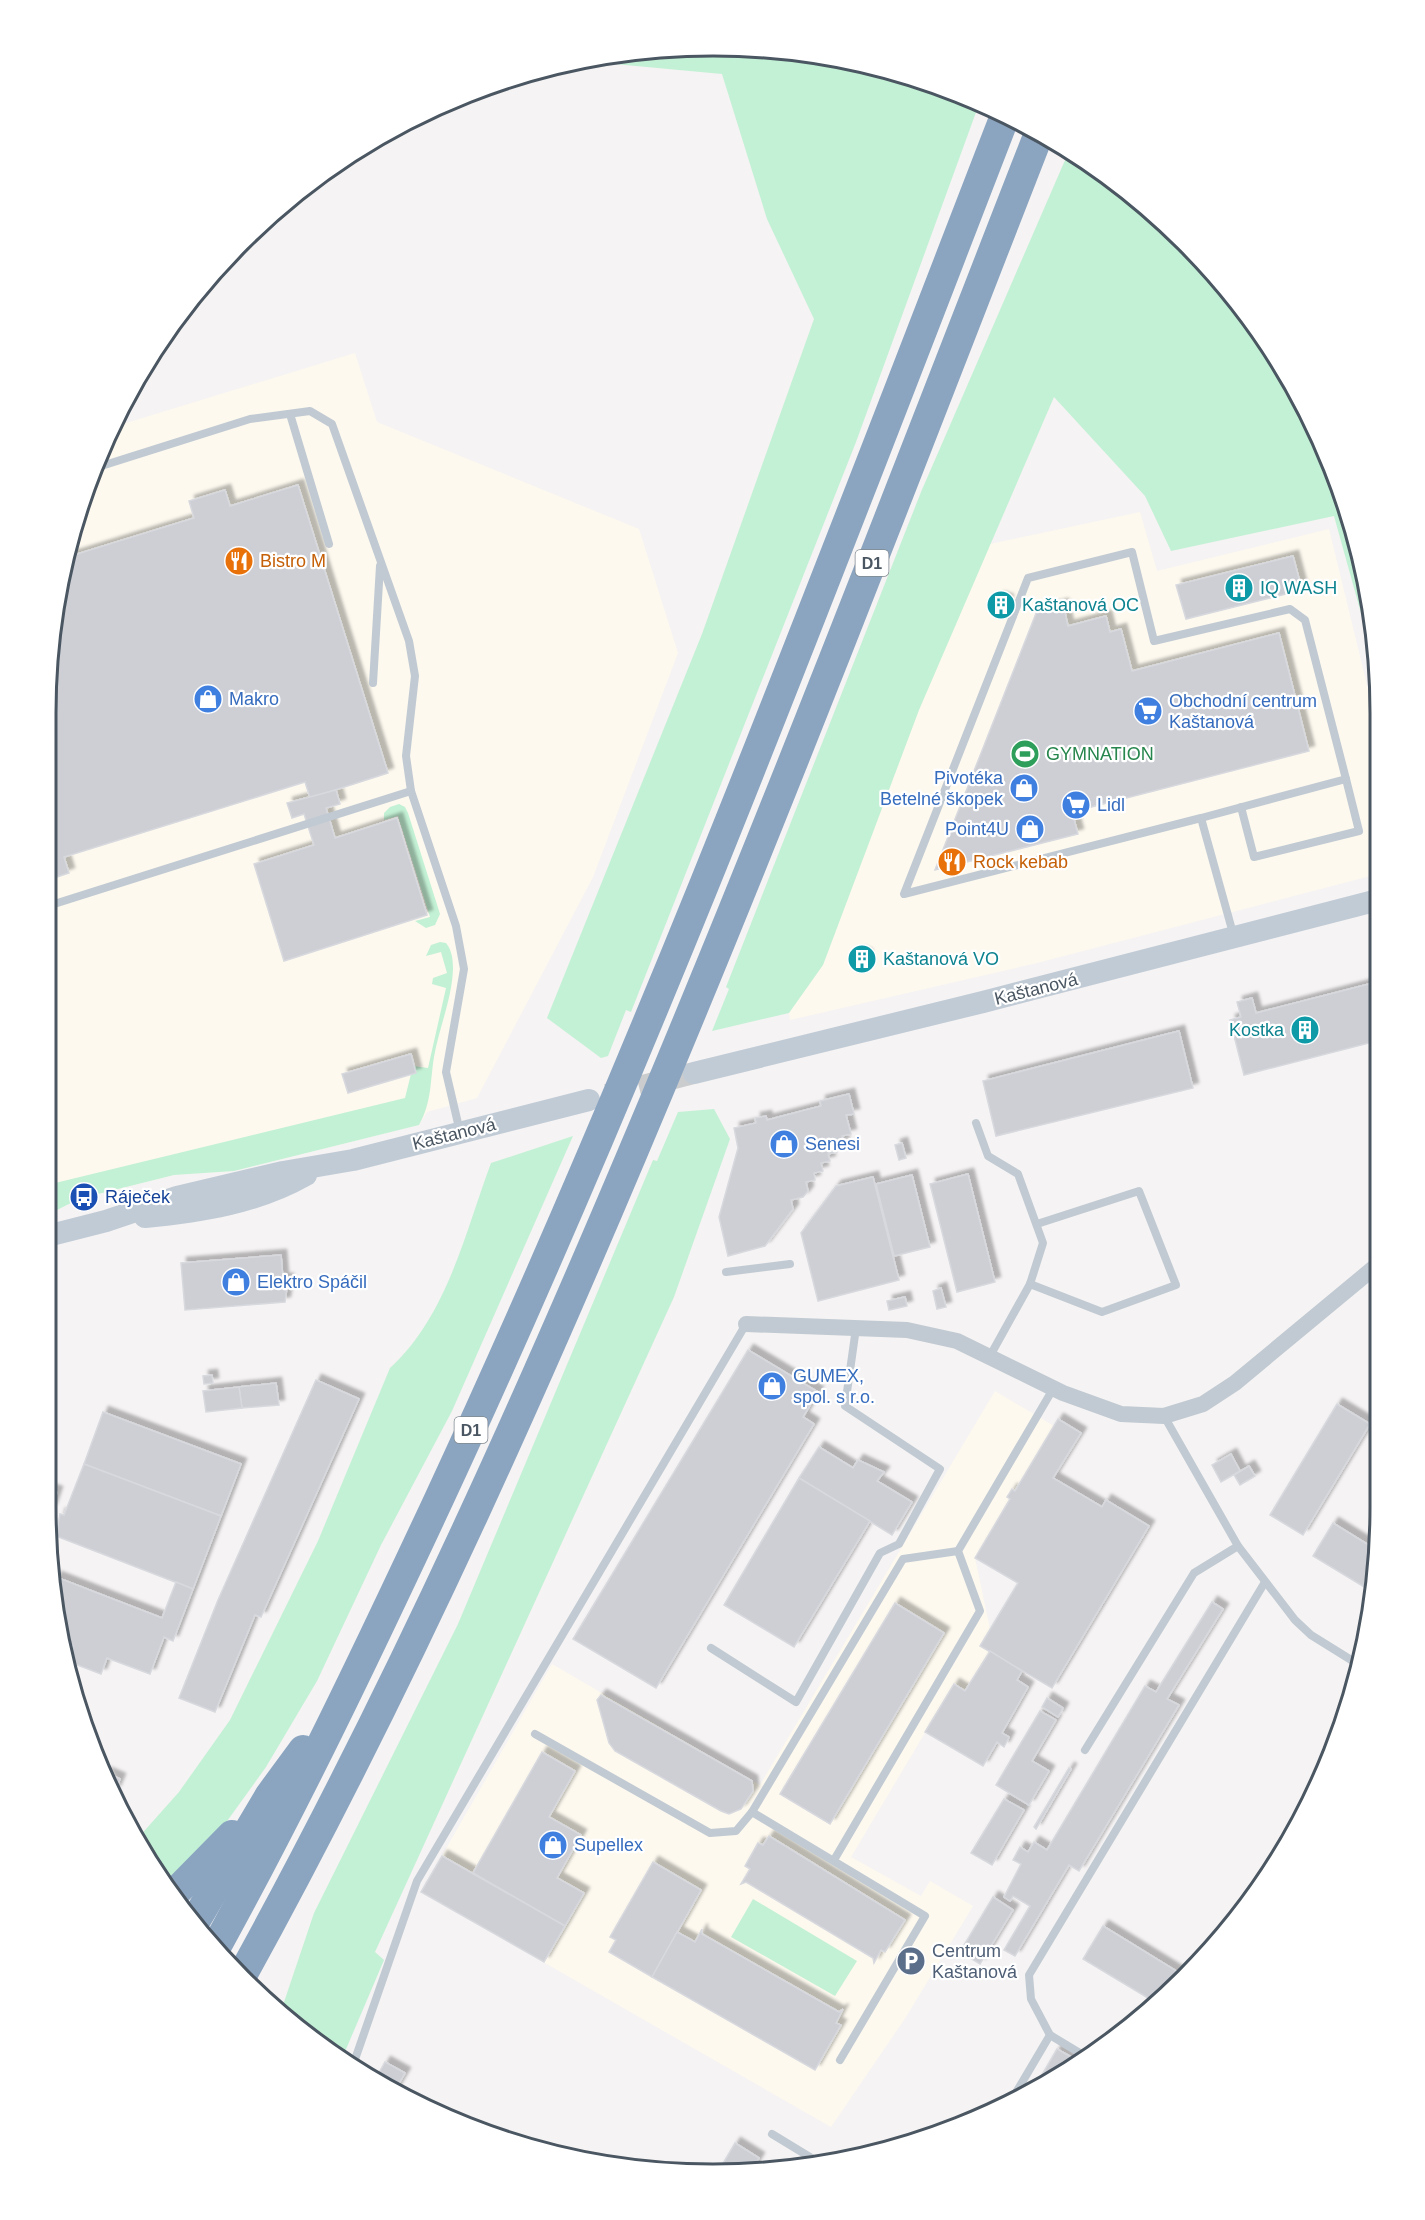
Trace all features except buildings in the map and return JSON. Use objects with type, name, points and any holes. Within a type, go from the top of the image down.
[{"type":"highway","name":"D1","points":[[219,1941],[354,1680],[525,1315],[655,1006],[808,626],[1002,123]]},
{"type":"highway","name":"D1","points":[[245,1969],[347,1777],[423,1623],[559,1329],[699,994],[857,601],[1036,141]]},
{"type":"highway","points":[[198,1916],[270,1795],[354,1680]]},
{"type":"highway","points":[[178,1890],[270,1795]]},
{"type":"main road","name":"Kaštanová","points":[[694,1073],[1234,939],[1370,902]]},
{"type":"main road","name":"Kaštanová","points":[[56,1234],[106,1221],[186,1214],[265,1196],[320,1167],[589,1100]]},
{"type":"street","points":[[746,1324],[907,1330],[957,1341],[1053,1389],[1121,1414],[1164,1416],[1203,1404],[1235,1383],[1370,1271]]},
{"type":"lane","points":[[104,465],[250,419],[310,411],[332,424],[409,641],[415,676],[406,756],[411,791],[456,926],[464,969],[446,1071],[461,1132]]},
{"type":"lane","points":[[290,414],[329,544]]},
{"type":"lane","points":[[1241,807],[1254,857],[1359,831],[1346,779],[1305,620],[1290,609],[1154,641],[1132,552],[1028,578],[904,894],[1346,779]]},
{"type":"lane","points":[[373,683],[380,560]]},
{"type":"lane","points":[[56,903],[411,791]]},
{"type":"lane","points":[[1201,818],[1234,939]]},
{"type":"lane","points":[[976,1123],[988,1156],[1018,1173],[1043,1242],[1030,1284],[990,1356]]},
{"type":"lane","points":[[1030,1284],[1102,1312],[1176,1285],[1139,1191],[1036,1224]]},
{"type":"lane","points":[[726,1272],[790,1264]]},
{"type":"lane","points":[[355,2059],[417,1881],[746,1324]]},
{"type":"lane","points":[[711,1648],[796,1702],[880,1553],[899,1544],[940,1469],[845,1406],[856,1328]]},
{"type":"lane","points":[[958,1551],[1053,1389]]},
{"type":"lane","points":[[1164,1416],[1238,1546],[1302,1628],[1351,1660]]},
{"type":"lane","points":[[1085,1750],[1194,1573],[1238,1546]]},
{"type":"lane","points":[[536,1734],[710,1833],[736,1832],[752,1812],[903,1559],[958,1551]]},
{"type":"lane","points":[[834,1860],[980,1611],[958,1551]]},
{"type":"lane","points":[[1080,2053],[1050,2035],[1031,1999],[1029,1975],[1265,1581]]},
{"type":"lane","points":[[752,1812],[926,1916],[840,2060]]},
{"type":"lane","points":[[1018,2088],[1050,2035]]},
{"type":"lane","points":[[772,2134],[811,2157]]},
{"type":"shaded area","points":[[355,353],[377,422],[639,529],[678,653],[593,877],[477,1098],[427,1112],[419,1125],[234,1171],[174,1175],[94,1195],[92,1190],[80,1193],[81,1198],[56,1210],[57,670],[68,584],[78,542],[90,501],[122,424]]},
{"type":"shaded area","points":[[1140,512],[1157,571],[1329,529],[1369,694],[1370,876],[1037,963],[790,1020],[789,1013],[823,965],[919,710],[990,544]]},
{"type":"shaded area","name":"Centrum Kaštanová","points":[[995,1391],[1054,1426],[1015,1491],[1012,1489],[1007,1497],[1010,1499],[975,1558],[990,1629],[980,1645],[989,1652],[965,1691],[954,1684],[851,1857],[921,1896],[930,1881],[973,1906],[906,2017],[831,2127],[421,1892],[552,1664],[760,1785]]},
{"type":"green space","points":[[712,56],[798,61],[883,78],[924,90],[976,111],[856,442],[631,1012],[626,1010],[608,1056],[601,1058],[547,1018],[702,634],[814,319],[767,219],[722,74],[611,64],[670,57]]},
{"type":"green space","points":[[1066,159],[1112,191],[1177,248],[1206,279],[1259,347],[1302,422],[1335,501],[1357,584],[1363,620],[1334,516],[1171,551],[1145,496],[1054,397],[919,710],[823,965],[789,1013],[712,1031],[729,989],[726,987],[921,492]]},
{"type":"green space","points":[[399,804],[405,807],[408,813],[440,914],[435,925],[426,928],[415,921],[430,917],[398,816],[384,820],[384,813],[390,807]]},
{"type":"green space","points":[[446,943],[451,952],[453,966],[448,1002],[434,1057],[428,1100],[419,1125],[234,1171],[174,1175],[94,1195],[92,1190],[80,1193],[81,1198],[56,1210],[56,1183],[405,1098],[413,1066],[428,1068],[446,988],[432,984],[433,978],[447,973],[441,952],[426,956],[431,945]]},
{"type":"green space","points":[[714,1109],[730,1139],[674,1297],[375,1952],[384,1960],[345,2052],[283,2004],[314,1913],[458,1624],[653,1160],[657,1161],[678,1112]]},
{"type":"green space","points":[[573,1136],[452,1411],[381,1545],[317,1681],[266,1767],[217,1835],[171,1879],[142,1833],[179,1792],[230,1720],[318,1541],[390,1368],[410,1347],[440,1299],[463,1245],[491,1163]]},
{"type":"green space","points":[[753,1899],[857,1961],[835,1996],[731,1937]]},
{"type":"tunnel","points":[[607,1095],[694,1073]]},
{"type":"place","name":"Bistro M","points":[[239,561]]},
{"type":"place","name":"IQ WASH","points":[[1239,588]]},
{"type":"place","name":"Kaštanová OC","points":[[1001,605]]},
{"type":"place","name":"Makro","points":[[208,699]]},
{"type":"place","name":"Obchodní centrum Kaštanová","points":[[1148,711]]},
{"type":"place","name":"GYMNATION","points":[[1025,754]]},
{"type":"place","name":"Pivotéka Betelné škopek","points":[[1024,788]]},
{"type":"place","name":"Lidl","points":[[1076,805]]},
{"type":"place","name":"Point4U","points":[[1030,829]]},
{"type":"place","name":"Rock kebab","points":[[952,862]]},
{"type":"place","name":"Kaštanová VO","points":[[862,959]]},
{"type":"place","name":"Kostka","points":[[1305,1030]]},
{"type":"place","name":"Senesi","points":[[784,1144]]},
{"type":"place","name":"Ráječek","points":[[84,1197]]},
{"type":"place","name":"Elektro Spáčil","points":[[236,1282]]},
{"type":"place","name":"GUMEX, spol. s r.o.","points":[[772,1386]]},
{"type":"place","name":"Supellex","points":[[553,1845]]},
{"type":"place","name":"Centrum Kaštanová","points":[[911,1961]]}]
